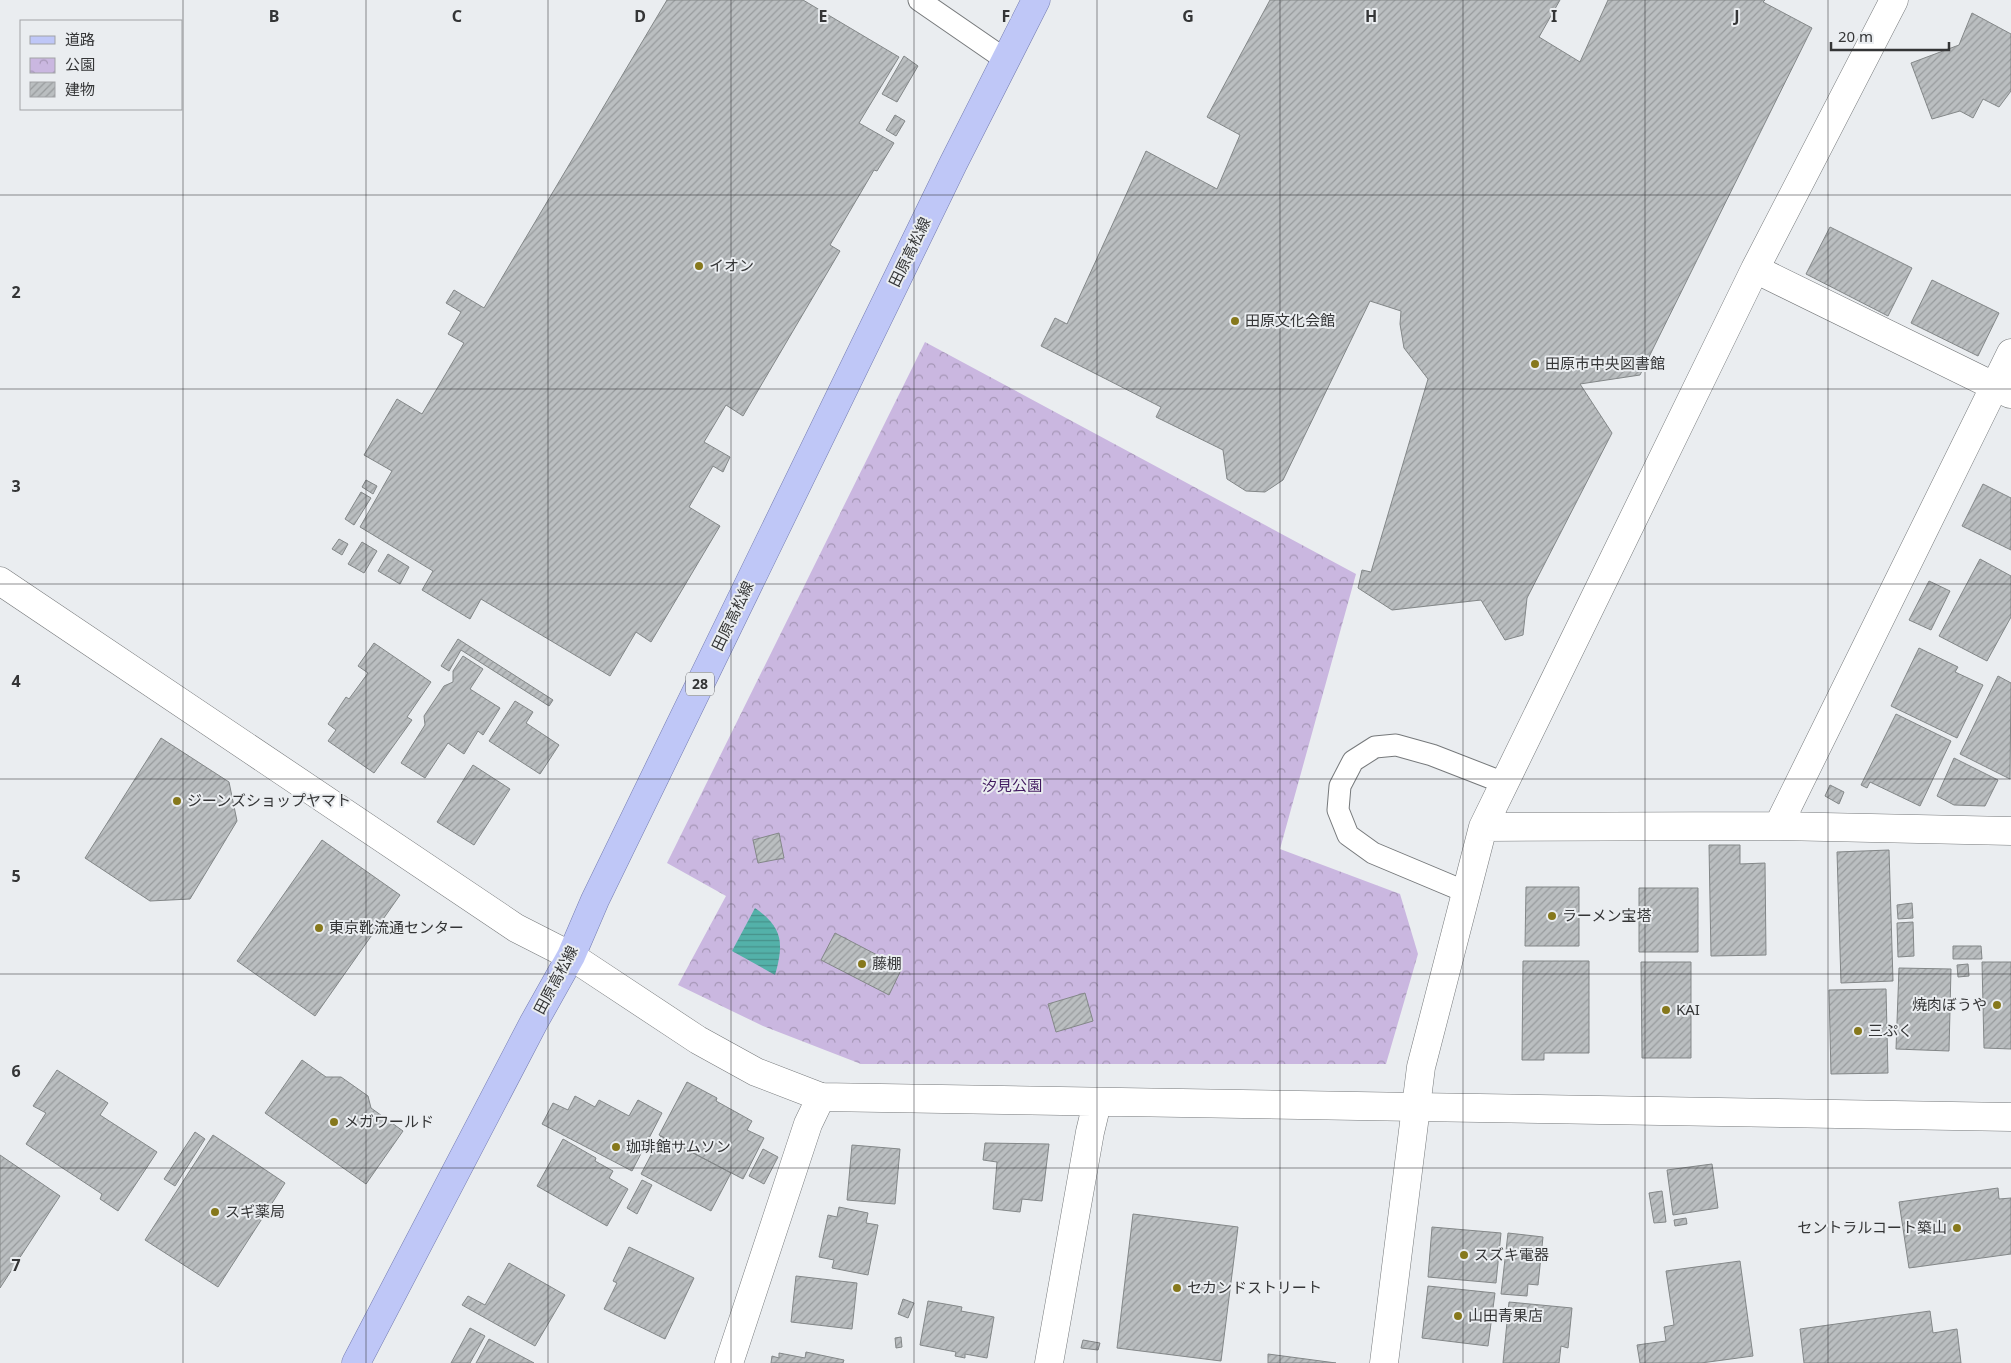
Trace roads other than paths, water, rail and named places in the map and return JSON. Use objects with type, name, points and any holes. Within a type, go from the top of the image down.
[{"type":"main road","name":"田原高松線","points":[[356,1363],[530,1030],[571,956],[595,900],[953,164],[1036,0]]},
{"type":"street","points":[[1384,1363],[1412,1153],[1415,1108],[1421,1067],[1483,827],[1755,269],[1894,0]]},
{"type":"street","points":[[1755,269],[2003,390]]},
{"type":"street","points":[[1778,826],[2003,390],[2011,353]]},
{"type":"street","points":[[0,580],[516,928],[571,956],[698,1040],[756,1072],[821,1098],[2011,1117]]},
{"type":"street","points":[[1483,827],[1778,826],[2011,831]]},
{"type":"street","points":[[729,1363],[808,1124],[821,1098]]},
{"type":"street","points":[[1049,1363],[1090,1132],[1097,1103]]},
{"type":"lane","points":[[919,0],[1006,60]]},
{"type":"lane","points":[[1466,892],[1373,853],[1348,835],[1338,810],[1340,786],[1353,761],[1375,748],[1396,744],[1432,755],[1504,783]]},
{"type":"water","points":[[755,908],[771,922],[779,937],[780,954],[775,975],[732,951]]},
{"type":"place","name":"イオン","points":[[699,266]]},
{"type":"place","name":"田原文化会館","points":[[1235,321]]},
{"type":"place","name":"田原市中央図書館","points":[[1535,364]]},
{"type":"place","name":"ジーンズショップヤマト","points":[[177,801]]},
{"type":"place","name":"ラーメン宝塔","points":[[1552,916]]},
{"type":"place","name":"東京靴流通センター","points":[[319,928]]},
{"type":"place","name":"藤棚","points":[[862,964]]},
{"type":"place","name":"焼肉ぼうや","points":[[1997,1005]]},
{"type":"place","name":"KAI","points":[[1666,1010]]},
{"type":"place","name":"三ぷく","points":[[1858,1031]]},
{"type":"place","name":"メガワールド","points":[[334,1122]]},
{"type":"place","name":"珈琲館サムソン","points":[[616,1147]]},
{"type":"place","name":"スギ薬局","points":[[215,1212]]},
{"type":"place","name":"セントラルコート築山","points":[[1957,1228]]},
{"type":"place","name":"スズキ電器","points":[[1464,1255]]},
{"type":"place","name":"セカンドストリート","points":[[1177,1288]]},
{"type":"place","name":"山田青果店","points":[[1458,1316]]},
{"type":"park label","name":"汐見公園","points":[[1012,786]]}]
